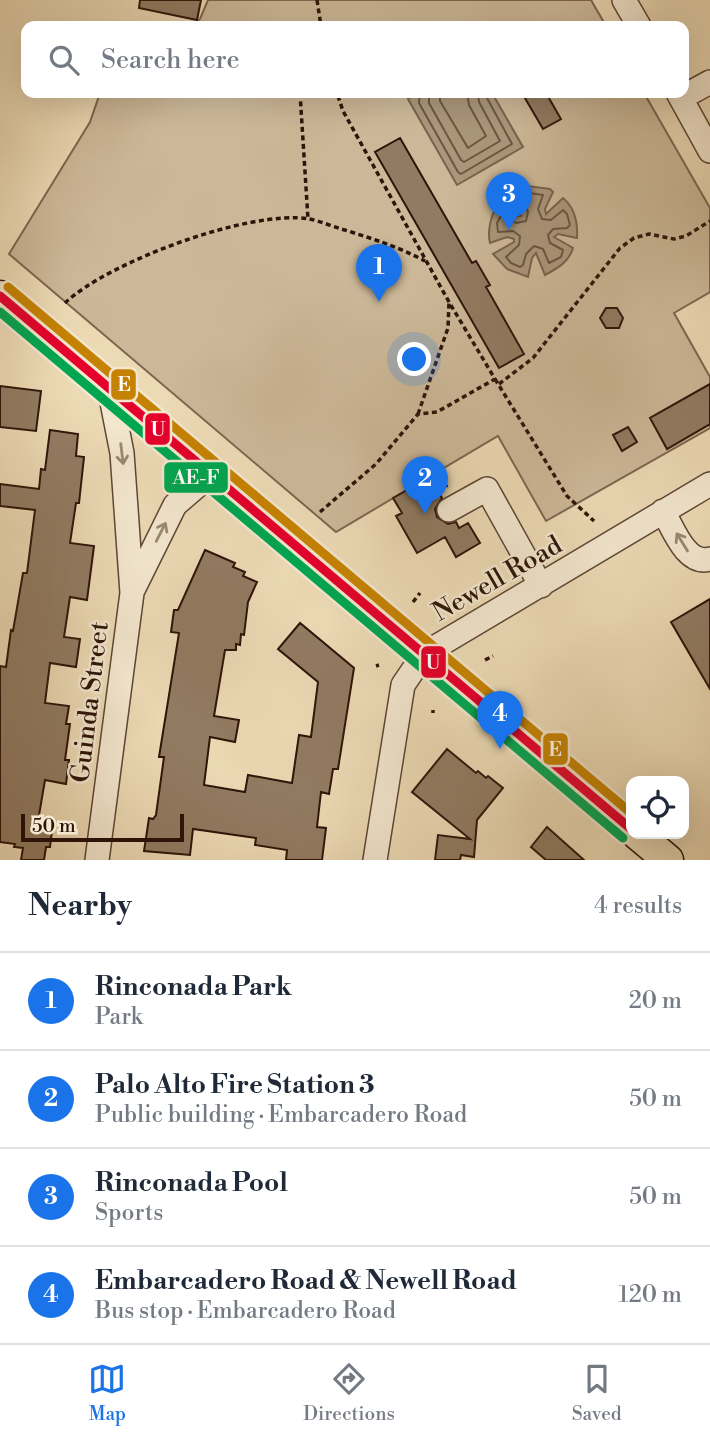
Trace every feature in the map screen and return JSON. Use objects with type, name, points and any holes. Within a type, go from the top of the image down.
[{"type":"main road","points":[[0,296],[626,825]]},
{"type":"main road","points":[[643,839],[668,860]]},
{"type":"street","points":[[624,0],[636,21]]},
{"type":"street","points":[[689,91],[710,82]]},
{"type":"street","points":[[681,98],[710,151]]},
{"type":"street","name":"Guinda Street","points":[[97,860],[131,593],[122,453],[109,387]]},
{"type":"street","name":"Guinda Street","points":[[131,593],[175,505],[211,474]]},
{"type":"street","name":"Newell Road","points":[[375,860],[403,685],[424,654],[710,484]]},
{"type":"street","points":[[449,510],[487,489],[541,586]]},
{"type":"street","points":[[663,511],[687,551],[696,559],[710,559]]},
{"type":"path","points":[[317,0],[320,21]]},
{"type":"path","points":[[300,98],[308,219]]},
{"type":"path","points":[[339,98],[343,111],[426,262],[495,379],[567,496],[594,521]]},
{"type":"path","points":[[65,303],[127,264],[189,239],[255,221],[308,219],[398,247],[426,262]]},
{"type":"path","points":[[499,384],[533,358],[620,248],[634,238],[649,234],[674,239],[687,236],[710,221]]},
{"type":"path","points":[[320,512],[376,464],[418,414],[449,327],[449,302]]},
{"type":"path","points":[[418,414],[437,412],[495,379]]},
{"type":"path","points":[[413,602],[421,593]]},
{"type":"path","points":[[485,660],[493,656]]},
{"type":"shaded area","points":[[208,0],[591,0],[603,21],[198,21]]},
{"type":"shaded area","points":[[98,98],[647,98],[710,208],[710,292],[674,313],[710,377],[710,428],[546,521],[498,436],[336,532],[9,254],[90,122]]},
{"type":"water","points":[[495,98],[523,147],[457,185],[408,99]]},
{"type":"water","points":[[527,186],[550,189],[553,192],[545,209],[546,214],[563,198],[573,211],[577,232],[577,238],[558,234],[554,237],[573,248],[562,264],[545,275],[536,253],[532,258],[528,277],[507,269],[493,254],[514,242],[514,239],[507,237],[490,243],[489,233],[498,204],[502,203],[517,216],[521,216],[511,193]]},
{"type":"building","points":[[140,0],[201,0],[197,20],[139,8]]},
{"type":"building","points":[[525,98],[549,98],[561,119],[543,129]]},
{"type":"building","points":[[400,138],[472,263],[476,261],[490,285],[486,287],[524,354],[499,368],[375,152]]},
{"type":"building","points":[[606,308],[617,308],[623,318],[619,328],[606,328],[600,318]]},
{"type":"building","points":[[710,384],[710,424],[667,449],[650,418]]},
{"type":"building","points":[[0,386],[41,391],[36,431],[0,427]]},
{"type":"building","points":[[628,427],[637,442],[622,451],[613,435]]},
{"type":"building","points":[[50,430],[78,434],[76,456],[84,457],[79,503],[76,503],[70,543],[94,546],[87,600],[70,597],[64,637],[80,639],[76,667],[50,663],[45,703],[69,706],[66,724],[70,724],[65,760],[69,760],[66,784],[45,780],[38,821],[53,823],[50,847],[46,847],[44,860],[21,860],[23,848],[0,842],[0,666],[6,667],[23,573],[27,573],[35,510],[0,506],[0,484],[39,489],[41,469],[45,470]]},
{"type":"building","points":[[439,472],[447,486],[438,491],[442,498],[435,509],[437,517],[448,524],[456,522],[459,528],[468,523],[480,543],[456,557],[445,537],[417,553],[396,516],[402,513],[393,498]]},
{"type":"building","points":[[205,550],[235,563],[233,567],[245,572],[243,576],[257,582],[248,602],[244,635],[241,634],[240,645],[236,644],[236,650],[225,650],[214,716],[239,720],[235,742],[210,737],[204,785],[245,792],[248,775],[292,783],[299,735],[311,737],[318,682],[278,649],[300,623],[354,668],[338,769],[333,769],[329,794],[321,792],[317,827],[326,828],[322,860],[286,860],[287,850],[255,845],[256,838],[193,829],[190,855],[144,851],[149,818],[153,819],[156,815],[164,757],[159,757],[179,633],[171,632],[174,610],[178,610]]},
{"type":"building","points":[[710,599],[710,689],[671,622]]},
{"type":"building","points":[[447,749],[476,773],[478,771],[486,778],[488,776],[503,788],[477,820],[474,857],[461,855],[460,860],[435,860],[438,835],[470,839],[412,792]]},
{"type":"building","points":[[547,827],[584,860],[546,860],[531,847]]},
{"type":"transit line","name":"E","points":[[8,287],[626,809]]},
{"type":"transit line","name":"U","points":[[0,296],[626,825]]},
{"type":"transit line","name":"AE-F","points":[[0,312],[623,838]]},
{"type":"place","name":"Rinconada Pool","points":[[509,230]]},
{"type":"place","name":"Rinconada Park","points":[[379,302]]},
{"type":"place","name":"Palo Alto Fire Station 3","points":[[425,514]]},
{"type":"place","name":"Embarcadero Road & Newell Road","points":[[500,749]]}]
